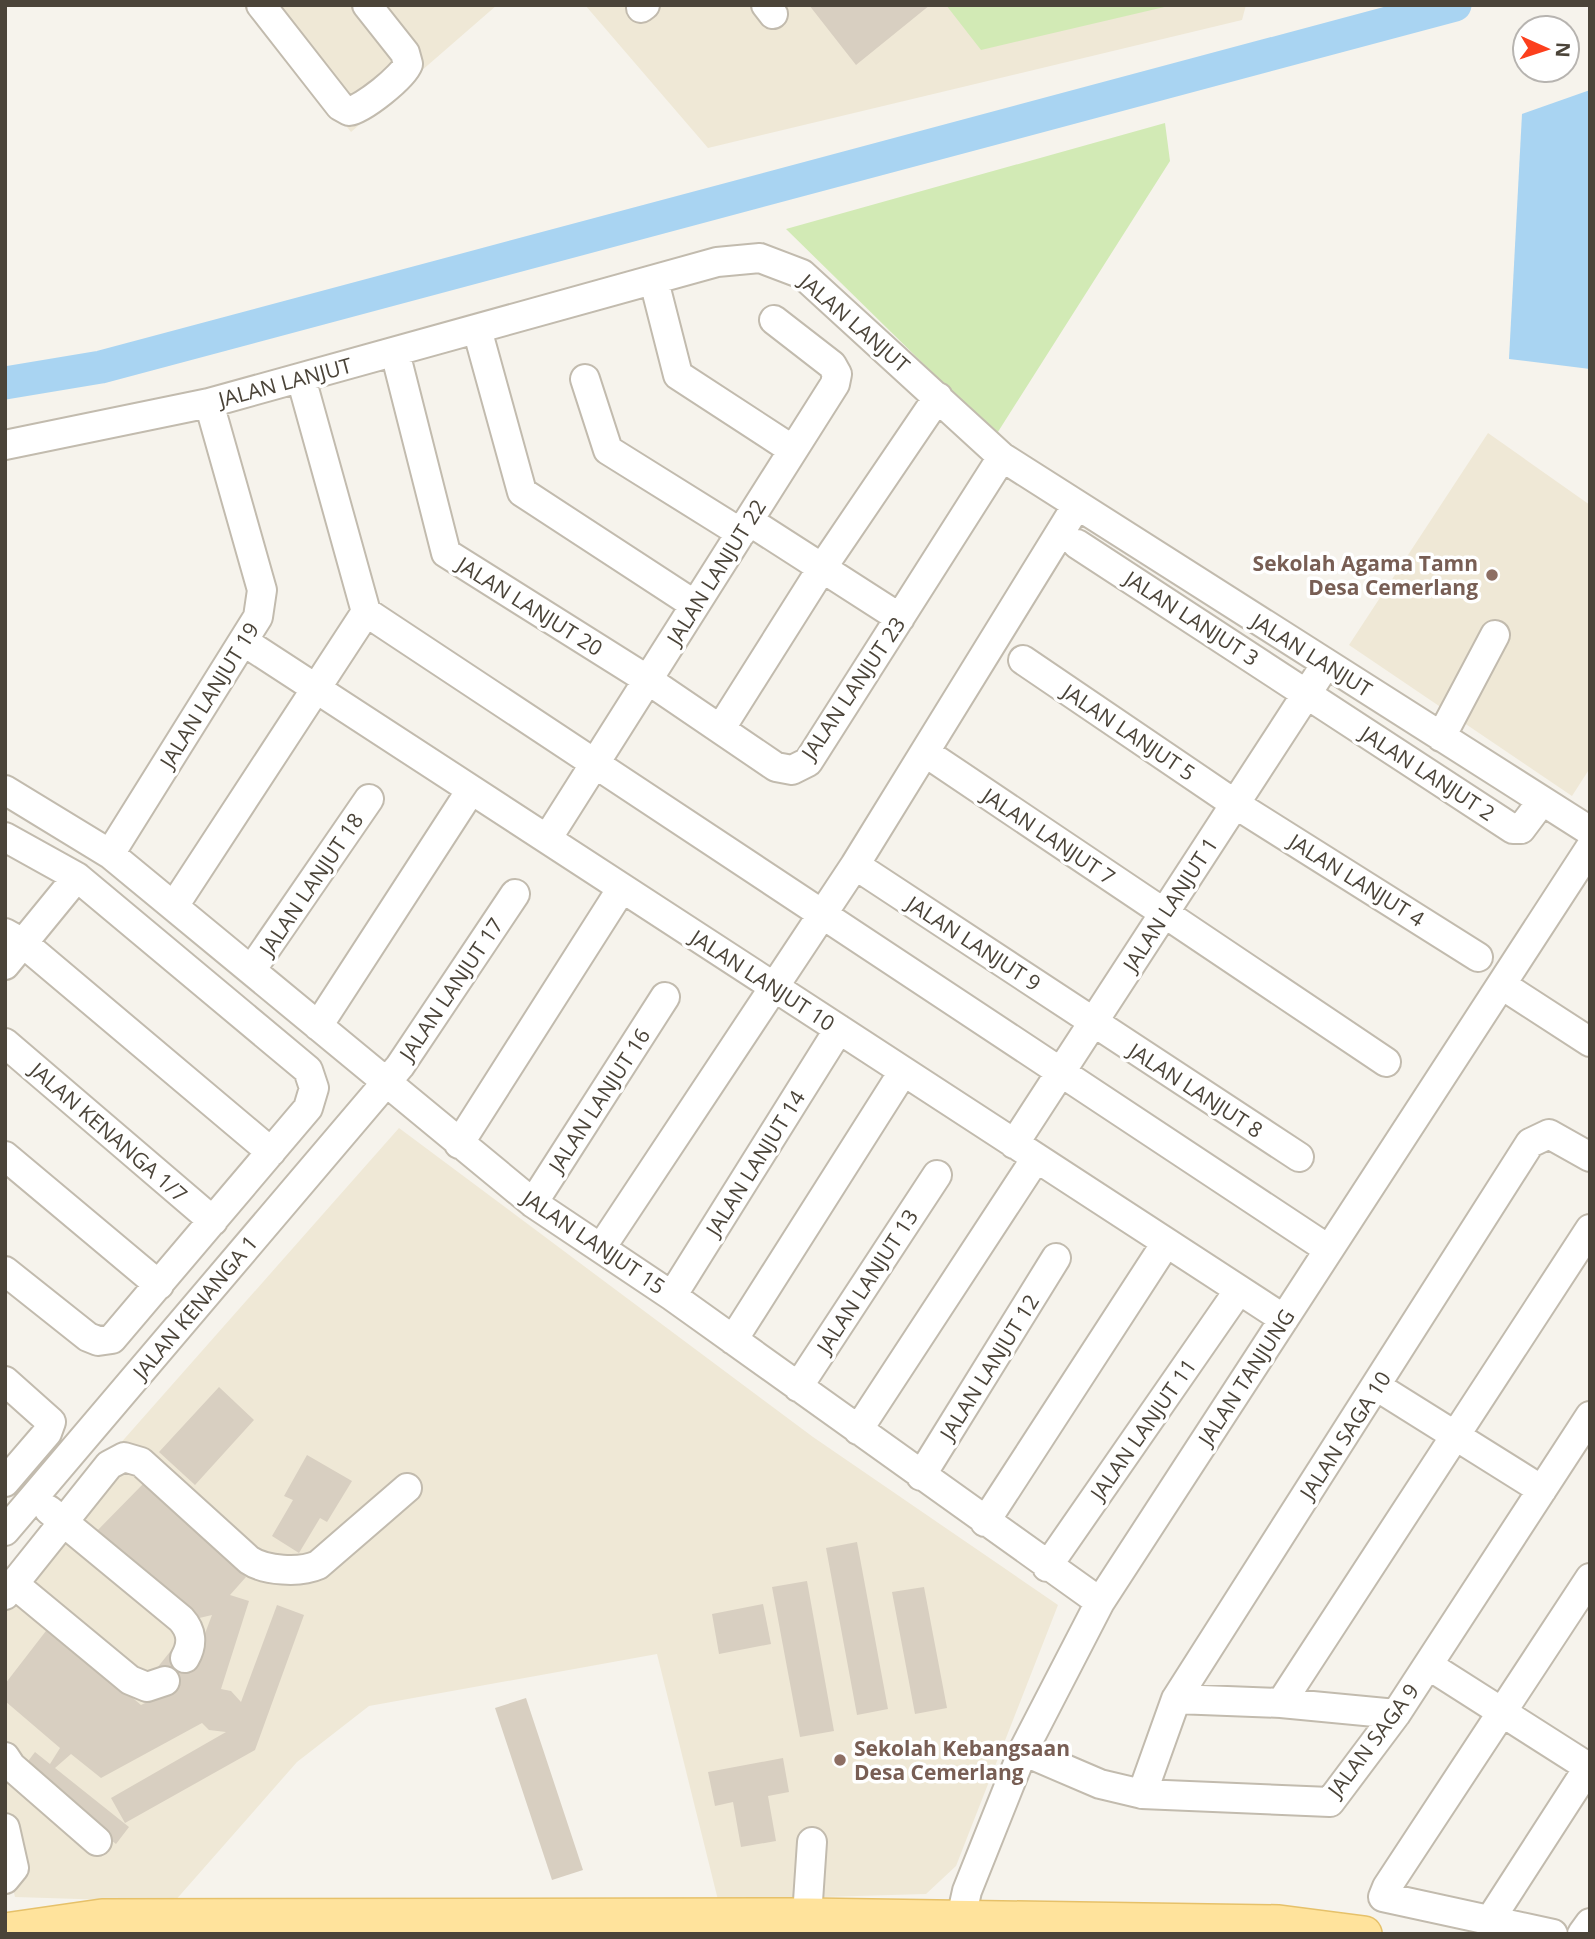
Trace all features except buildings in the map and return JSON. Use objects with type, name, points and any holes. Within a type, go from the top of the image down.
[{"type":"main road","points":[[19,1930],[64,1928],[102,1917],[807,1916],[961,1926],[1279,1923],[1364,1934]]},
{"type":"street","points":[[261,5],[340,106],[349,111],[359,108],[403,73],[408,64],[405,53],[368,5]]},
{"type":"street","name":"JALAN LANJUT","points":[[5,445],[209,403],[717,262],[760,258],[802,274],[1002,457],[1590,831]]},
{"type":"street","points":[[654,281],[678,375],[793,450]]},
{"type":"street","name":"JALAN LANJUT 22","points":[[547,839],[835,384],[837,374],[832,365],[774,320]]},
{"type":"street","points":[[477,330],[522,492],[695,605]]},
{"type":"street","name":"JALAN LANJUT 20","points":[[395,352],[446,553],[648,680]]},
{"type":"street","points":[[301,378],[366,612],[1328,1249]]},
{"type":"street","points":[[585,379],[608,450],[822,568],[900,618]]},
{"type":"street","points":[[721,729],[822,568],[938,397]]},
{"type":"street","name":"JALAN LANJUT 19","points":[[110,855],[258,617],[262,604],[262,590],[209,403]]},
{"type":"street","name":"JALAN LANJUT 23","points":[[648,680],[776,767],[792,770],[808,762],[1002,457]]},
{"type":"street","points":[[601,1248],[855,864],[1077,505]]},
{"type":"street","name":"JALAN LANJUT 3","points":[[1077,544],[1307,692]]},
{"type":"street","points":[[174,906],[318,690],[366,612]]},
{"type":"street","points":[[1441,737],[1495,635]]},
{"type":"street","name":"JALAN LANJUT 10","points":[[243,641],[1284,1319]]},
{"type":"street","name":"JALAN LANJUT 5","points":[[1023,660],[1235,804]]},
{"type":"street","name":"JALAN LANJUT 1","points":[[858,1430],[1025,1151],[1061,1072],[1325,664]]},
{"type":"street","name":"JALAN LANJUT 2","points":[[1307,692],[1513,829],[1521,829],[1542,800]]},
{"type":"street","name":"JALAN LANJUT 7","points":[[935,759],[1164,913]]},
{"type":"street","name":"JALAN LANJUT 15","points":[[5,790],[110,855],[252,969],[385,1083],[533,1203],[672,1296],[1047,1567],[1100,1602]]},
{"type":"street","points":[[318,1026],[471,790]]},
{"type":"street","name":"JALAN LANJUT 18","points":[[252,969],[369,799]]},
{"type":"street","name":"JALAN LANJUT 4","points":[[1235,804],[1478,957]]},
{"type":"street","points":[[5,837],[77,877],[308,1070],[314,1088],[311,1102],[271,1152],[112,1339],[93,1340],[5,1270]]},
{"type":"street","name":"JALAN TANJUNG","points":[[961,1926],[967,1891],[1023,1751],[1100,1602],[1590,848]]},
{"type":"street","name":"JALAN LANJUT 9","points":[[855,864],[1093,1022]]},
{"type":"street","points":[[5,965],[14,938],[77,877]]},
{"type":"street","points":[[459,1144],[622,888]]},
{"type":"street","name":"JALAN LANJUT 17","points":[[385,1083],[400,1066],[515,894]]},
{"type":"street","points":[[1164,913],[1386,1062]]},
{"type":"street","points":[[14,938],[271,1152]]},
{"type":"street","points":[[1503,985],[1590,1042]]},
{"type":"street","name":"JALAN LANJUT 16","points":[[533,1203],[665,996]]},
{"type":"street","name":"JALAN LANJUT 8","points":[[1093,1022],[1299,1157]]},
{"type":"street","name":"JALAN LANJUT 14","points":[[672,1296],[839,1029]]},
{"type":"street","name":"JALAN KENANGA 1/7","points":[[5,1043],[213,1221]]},
{"type":"street","points":[[733,1340],[904,1072]]},
{"type":"street","name":"JALAN KENANGA 1","points":[[5,1531],[385,1083]]},
{"type":"street","name":"JALAN SAGA 10","points":[[1142,1794],[1176,1699],[1530,1143],[1549,1134],[1590,1157]]},
{"type":"street","points":[[5,1156],[159,1285]]},
{"type":"street","name":"JALAN LANJUT 13","points":[[798,1387],[937,1175]]},
{"type":"street","points":[[1281,1703],[1457,1437],[1590,1229]]},
{"type":"street","points":[[985,1522],[1166,1243]]},
{"type":"street","name":"JALAN LANJUT 12","points":[[922,1476],[1056,1258]]},
{"type":"street","name":"JALAN LANJUT 11","points":[[1047,1567],[1239,1290]]},
{"type":"street","points":[[5,1381],[51,1422],[47,1433],[5,1482]]},
{"type":"street","points":[[1376,1386],[1542,1490]]},
{"type":"street","name":"JALAN SAGA 9","points":[[1023,1751],[1100,1784],[1142,1794],[1330,1802],[1396,1714],[1587,1425]]},
{"type":"street","points":[[164,1681],[147,1686],[130,1680],[10,1590],[116,1459],[133,1458],[253,1562],[266,1567],[308,1569],[322,1562],[407,1488]]},
{"type":"street","points":[[33,1497],[181,1619],[190,1633],[189,1651],[185,1658]]},
{"type":"street","points":[[1553,1934],[1384,1897],[1387,1886],[1590,1578]]},
{"type":"street","points":[[1428,1665],[1589,1765],[1490,1920]]},
{"type":"street","points":[[1176,1699],[1281,1703],[1396,1714]]},
{"type":"street","points":[[5,1756],[10,1766],[97,1841]]},
{"type":"street","points":[[5,1828],[14,1868],[5,1879]]},
{"type":"street","points":[[807,1916],[812,1842]]},
{"type":"street","points":[[1581,1934],[1590,1923]]},
{"type":"shaded area","points":[[248,5],[497,5],[351,132]]},
{"type":"shaded area","points":[[585,5],[1246,5],[1242,20],[708,148]]},
{"type":"shaded area","name":"Sekolah Agama Tamn Desa Cemerlang","points":[[1488,433],[1590,505],[1590,768],[1572,796],[1349,645]]},
{"type":"shaded area","points":[[399,1128],[813,1437],[1058,1605],[956,1866],[926,1894],[718,1900],[657,1654],[369,1706],[297,1762],[174,1902],[15,1897],[5,1856],[5,1574]]},
{"type":"green space","points":[[946,5],[1173,5],[981,50]]},
{"type":"green space","points":[[1165,123],[1170,161],[996,435],[786,229]]},
{"type":"water","points":[[1590,90],[1590,369],[1509,359],[1522,114]]},
{"type":"waterway","points":[[5,383],[101,367],[1455,5]]},
{"type":"place","name":"Sekolah Agama Tamn Desa Cemerlang","points":[[1492,575]]},
{"type":"place","name":"Sekolah Kebangsaan Desa Cemerlang","points":[[840,1760]]}]
